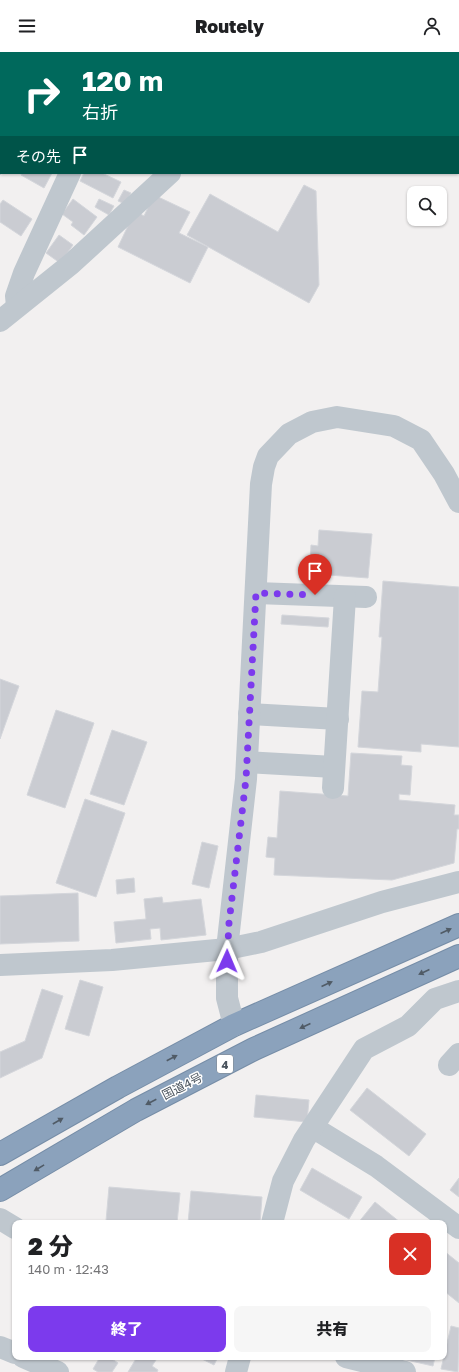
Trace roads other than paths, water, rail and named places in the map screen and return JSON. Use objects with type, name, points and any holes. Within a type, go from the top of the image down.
[{"type":"highway","points":[[0,1154],[118,1087],[234,1025],[459,925]]},
{"type":"highway","name":"国道4号","points":[[0,1190],[136,1110],[254,1049],[459,956]]},
{"type":"street","points":[[17,306],[16,296],[24,273],[70,174]]},
{"type":"street","points":[[0,321],[71,264],[169,174]]},
{"type":"street","points":[[234,1025],[227,998],[227,949],[247,762],[261,484],[264,467],[268,456],[288,434],[312,422],[337,417],[394,426],[421,440],[444,474],[459,502]]},
{"type":"street","points":[[247,762],[334,778],[338,719],[355,597],[256,593]]},
{"type":"street","points":[[250,714],[338,719]]},
{"type":"street","points":[[0,965],[112,960],[227,949],[261,942],[382,902],[459,882]]},
{"type":"street","points":[[273,1220],[283,1181],[304,1140],[314,1128],[364,1048],[408,1026],[435,999],[459,991]]},
{"type":"street","points":[[314,1128],[376,1166],[459,1228]]},
{"type":"street","points":[[0,1219],[12,1226]]},
{"type":"street","points":[[0,1347],[12,1352]]},
{"type":"street","points":[[30,1360],[58,1372]]},
{"type":"street","points":[[236,1372],[239,1360]]},
{"type":"street","points":[[358,1360],[405,1372]]}]
